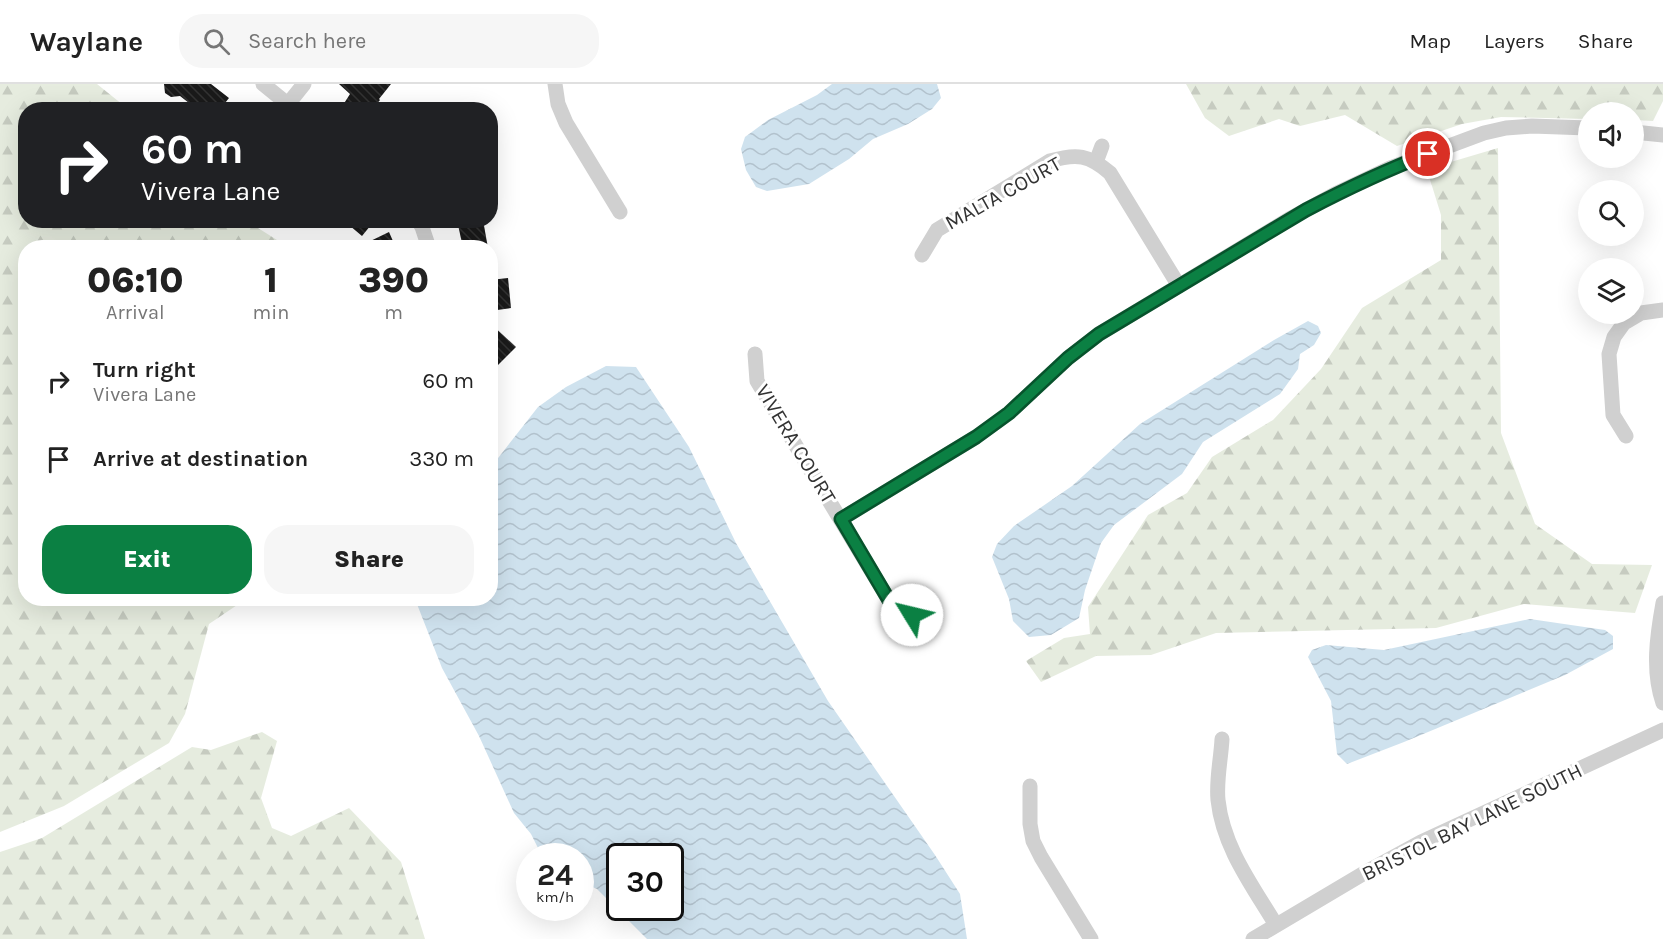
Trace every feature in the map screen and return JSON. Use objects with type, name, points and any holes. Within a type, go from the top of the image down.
[{"type":"street","points":[[262,84],[287,102]]},
{"type":"street","points":[[294,102],[304,84]]},
{"type":"street","points":[[555,84],[558,104],[566,123],[620,212]]},
{"type":"street","points":[[841,519],[976,437],[1009,413],[1068,358],[1099,334],[1335,194],[1390,168],[1484,133],[1506,128],[1578,128]]},
{"type":"street","points":[[1644,133],[1663,135]]},
{"type":"street","points":[[1102,146],[1096,162],[1110,173],[1179,286]]},
{"type":"street","name":"MALTA COURT","points":[[922,255],[938,230],[1050,162],[1064,157],[1080,156],[1096,162]]},
{"type":"street","points":[[1626,436],[1613,415],[1609,354],[1614,337],[1624,323],[1641,313],[1663,310]]},
{"type":"street","name":"VIVERA COURT","points":[[755,354],[757,381],[890,602],[912,615]]},
{"type":"street","points":[[1663,603],[1657,635],[1657,668],[1663,703]]},
{"type":"street","name":"BRISTOL BAY LANE SOUTH","points":[[1253,939],[1421,842],[1663,730]]},
{"type":"street","points":[[1222,739],[1218,797],[1222,823],[1230,848],[1276,925]]},
{"type":"street","points":[[1030,786],[1030,824],[1033,841],[1091,939]]},
{"type":"green space","points":[[0,84],[97,84],[119,102],[18,102],[18,228],[258,228],[277,240],[18,240],[18,606],[236,606],[209,624],[185,714],[169,743],[64,806],[0,832]]},
{"type":"green space","points":[[1186,84],[1663,84],[1663,101],[1653,121],[1644,121],[1644,102],[1578,102],[1578,119],[1501,117],[1462,124],[1397,146],[1345,115],[1300,126],[1279,119],[1229,136],[1205,118]]},
{"type":"green space","points":[[1498,148],[1501,433],[1535,524],[1592,564],[1652,565],[1635,613],[1524,604],[1436,628],[1216,633],[1151,655],[1096,656],[1041,682],[1026,661],[1064,638],[1090,634],[1088,607],[1148,515],[1187,493],[1212,457],[1273,420],[1321,369],[1362,308],[1441,260],[1441,215],[1428,173],[1434,167]]},
{"type":"green space","points":[[262,732],[277,741],[261,798],[272,828],[291,836],[349,808],[401,862],[425,939],[0,939],[0,852],[42,838],[192,747],[211,750]]},
{"type":"water","points":[[832,84],[937,84],[941,98],[932,109],[908,124],[873,139],[849,159],[809,184],[767,191],[756,187],[746,170],[741,149],[745,137],[768,120],[817,95]]},
{"type":"water","points":[[1308,321],[1318,326],[1321,333],[1314,345],[1300,354],[1298,369],[1280,394],[1203,442],[1182,474],[1114,525],[1101,543],[1085,590],[1079,618],[1051,635],[1029,637],[1013,621],[1009,599],[992,557],[997,544],[1014,526],[1072,486],[1140,424]]},
{"type":"water","points":[[606,366],[636,367],[689,447],[736,543],[828,701],[960,894],[967,939],[647,939],[629,921],[684,921],[684,843],[606,843],[606,898],[594,888],[594,843],[536,843],[514,813],[479,736],[442,668],[418,606],[498,606],[498,458],[538,407],[566,387]]},
{"type":"water","points":[[1530,619],[1605,630],[1613,636],[1613,649],[1565,675],[1347,764],[1337,754],[1331,701],[1308,657],[1312,650],[1326,645],[1384,650]]},
{"type":"building","points":[[164,84],[211,84],[229,98],[226,102],[188,102],[180,96],[171,97],[165,93]]},
{"type":"building","points":[[339,84],[391,84],[378,102],[345,102],[350,94]]},
{"type":"building","points":[[352,228],[368,228],[362,236]]},
{"type":"building","points":[[459,228],[484,228],[487,240],[461,240]]},
{"type":"building","points":[[389,232],[392,240],[372,240]]},
{"type":"building","points":[[508,278],[511,308],[498,310],[498,279]]},
{"type":"building","points":[[498,330],[516,347],[498,365]]},
{"type":"route","points":[[912,615],[890,602],[841,519],[976,437],[1009,413],[1068,358],[1099,334],[1335,194],[1390,168],[1428,154]]}]
